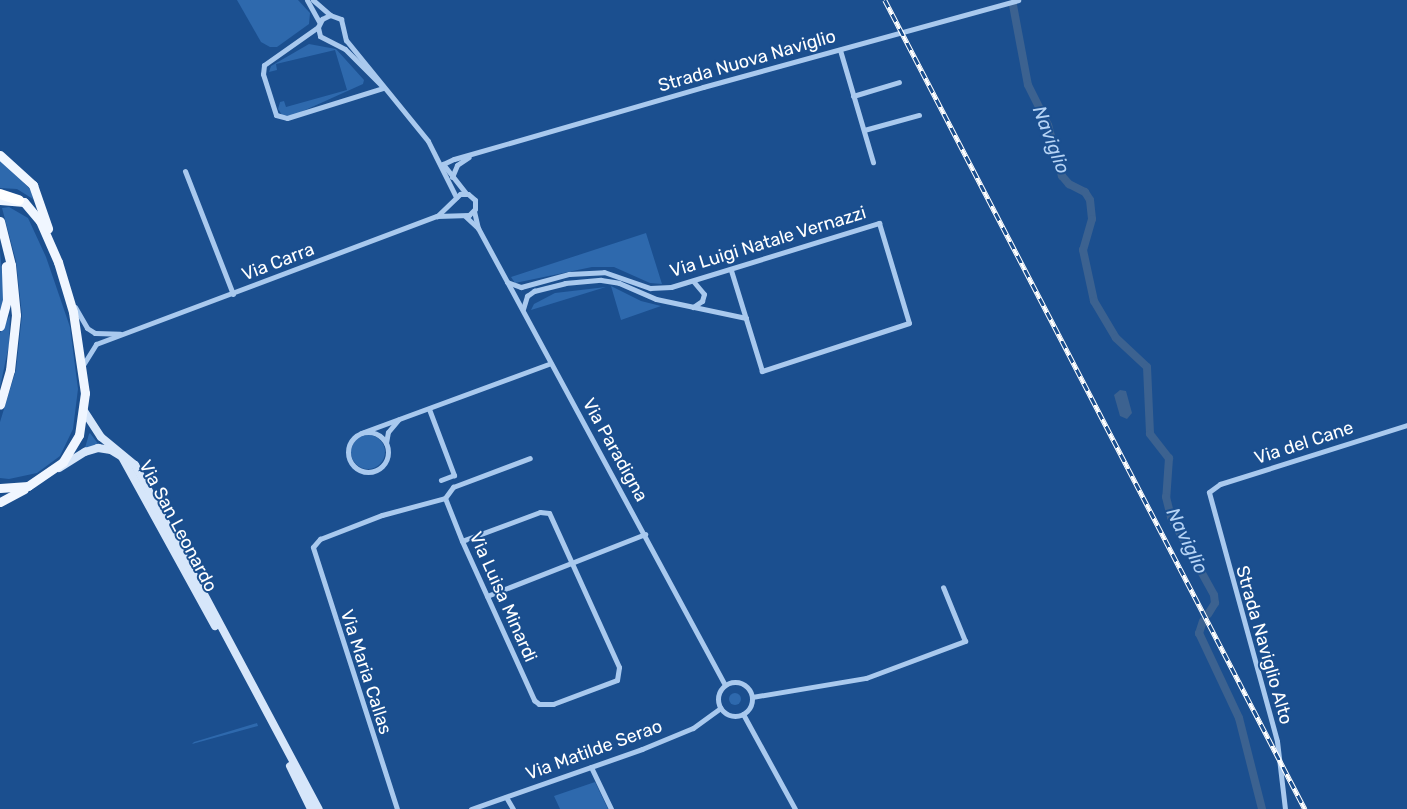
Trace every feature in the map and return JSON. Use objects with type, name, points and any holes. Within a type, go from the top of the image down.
[{"type":"highway","points":[[0,194],[19,200]]},
{"type":"main road","points":[[0,156],[24,175],[37,191],[67,290],[83,365],[84,411],[75,444],[55,470],[0,502]]},
{"type":"main road","points":[[0,200],[19,200],[37,215],[58,262]]},
{"type":"main road","points":[[0,326],[7,300],[1,225]]},
{"type":"main road","points":[[0,405],[11,364],[16,315],[12,272],[1,225]]},
{"type":"main road","name":"Via San Leonardo","points":[[84,411],[101,437],[126,454],[135,465],[230,648],[319,809]]},
{"type":"main road","name":"Via San Leonardo","points":[[55,470],[94,449],[111,450],[122,457],[202,605],[230,648]]},
{"type":"main road","points":[[0,488],[28,486]]},
{"type":"main road","name":"Via San Leonardo","points":[[282,745],[311,809]]},
{"type":"street","points":[[307,0],[318,25],[320,36],[345,49],[382,87]]},
{"type":"street","points":[[313,0],[330,15],[341,19],[346,40],[437,156],[455,199],[454,208],[458,214],[465,216],[478,228]]},
{"type":"street","name":"Strada Nuova Naviglio","points":[[442,165],[483,151],[1018,0]]},
{"type":"street","points":[[330,15],[264,65],[263,74],[276,115],[287,118],[382,87]]},
{"type":"street","points":[[332,42],[340,39],[345,31]]},
{"type":"street","points":[[840,50],[873,162]]},
{"type":"street","points":[[853,96],[899,82]]},
{"type":"street","points":[[864,130],[920,115]]},
{"type":"street","name":"Strada Nuova Naviglio","points":[[452,177],[460,162],[483,151]]},
{"type":"street","points":[[442,165],[466,193],[475,200],[474,211],[478,228]]},
{"type":"street","points":[[185,171],[233,294]]},
{"type":"street","points":[[455,199],[466,193]]},
{"type":"street","name":"Via Carra","points":[[438,216],[455,199]]},
{"type":"street","points":[[465,216],[474,211]]},
{"type":"street","name":"Via Carra","points":[[83,365],[96,344],[438,216],[458,214]]},
{"type":"street","name":"Via Luigi Natale Vernazzi","points":[[507,282],[522,287],[569,274],[604,272],[650,288],[694,282],[879,223],[909,323],[762,371],[746,318]]},
{"type":"street","name":"Via Paradigna","points":[[478,228],[725,685]]},
{"type":"street","points":[[525,314],[526,298],[534,291],[593,280],[615,282],[652,298],[746,318],[731,270]]},
{"type":"street","points":[[693,307],[699,304],[704,294],[694,282]]},
{"type":"street","name":"Via Carra","points":[[67,290],[88,328],[106,336],[128,333]]},
{"type":"street","points":[[398,420],[388,432],[387,458],[382,466],[373,472],[359,470],[351,464],[348,451],[351,441],[361,433],[551,363]]},
{"type":"street","points":[[429,409],[454,475],[442,480]]},
{"type":"street","name":"Via del Cane","points":[[1210,491],[1220,484],[1407,425]]},
{"type":"street","points":[[361,433],[376,434],[387,446]]},
{"type":"street","points":[[445,498],[453,487],[530,458]]},
{"type":"street","name":"Strada Naviglio Alto","points":[[1210,491],[1211,507],[1277,741],[1285,809]]},
{"type":"street","name":"Via Luisa Minardi","points":[[445,498],[462,541],[534,700],[539,704],[553,704],[612,682],[617,680],[620,672],[573,561]]},
{"type":"street","name":"Via Maria Callas","points":[[397,809],[312,552],[314,544],[382,515],[445,498]]},
{"type":"street","points":[[462,541],[540,512],[548,513],[573,561]]},
{"type":"street","points":[[487,596],[645,534]]},
{"type":"street","points":[[752,697],[866,678],[966,641],[943,587]]},
{"type":"street","points":[[736,682],[743,684],[752,697],[751,705],[743,714],[729,714],[721,708],[718,699],[725,685],[736,682]]},
{"type":"street","name":"Via Matilde Serao","points":[[471,809],[591,767],[693,728],[721,708]]},
{"type":"street","points":[[743,714],[796,809]]},
{"type":"street","points":[[591,767],[611,809]]},
{"type":"street","points":[[506,797],[512,809]]},
{"type":"shaded area","points":[[237,0],[298,0],[310,13],[309,24],[277,47],[270,47],[261,42]]},
{"type":"shaded area","points":[[309,44],[336,49],[364,80],[363,84],[292,116],[282,115],[278,109],[280,102],[284,101],[286,107],[347,90],[335,50],[276,64],[277,70],[269,72],[271,66]]},
{"type":"shaded area","points":[[0,160],[31,190],[33,199],[17,189],[0,188]]},
{"type":"shaded area","points":[[9,207],[28,218],[46,257],[70,327],[78,389],[73,429],[60,456],[37,473],[9,479],[0,478],[0,422],[16,370],[22,315],[16,261],[2,208]]},
{"type":"shaded area","points":[[646,233],[662,284],[650,283],[614,267],[592,267],[515,283],[511,277]]},
{"type":"shaded area","points":[[0,251],[4,294],[0,317]]},
{"type":"shaded area","points":[[611,286],[641,301],[661,306],[621,320]]},
{"type":"shaded area","points":[[606,287],[531,310],[534,304],[555,293]]},
{"type":"shaded area","points":[[10,315],[9,345],[0,387],[0,333]]},
{"type":"shaded area","points":[[1120,390],[1126,391],[1132,413],[1127,419],[1120,416],[1114,395]]},
{"type":"shaded area","points":[[89,434],[99,445],[85,448]]},
{"type":"shaded area","points":[[368,435],[380,440],[385,452],[380,464],[368,469],[356,464],[351,452],[356,440]]},
{"type":"shaded area","points":[[733,693],[737,693],[741,699],[737,705],[733,705],[729,701],[729,697]]},
{"type":"shaded area","points":[[257,723],[258,726],[192,744],[194,742]]},
{"type":"shaded area","points":[[595,782],[608,809],[560,809],[554,796]]},
{"type":"waterway","name":"Naviglio","points":[[1013,5],[1028,85],[1048,125],[1062,176],[1069,184],[1085,192],[1090,200],[1092,219],[1083,250],[1094,301],[1116,338],[1147,367],[1150,434],[1169,458],[1166,497],[1171,517],[1214,595],[1215,603],[1208,614]]},
{"type":"waterway","name":"Naviglio","points":[[1203,621],[1199,633],[1239,718],[1262,809]]},
{"type":"railway","points":[[885,0],[1305,809]]}]
